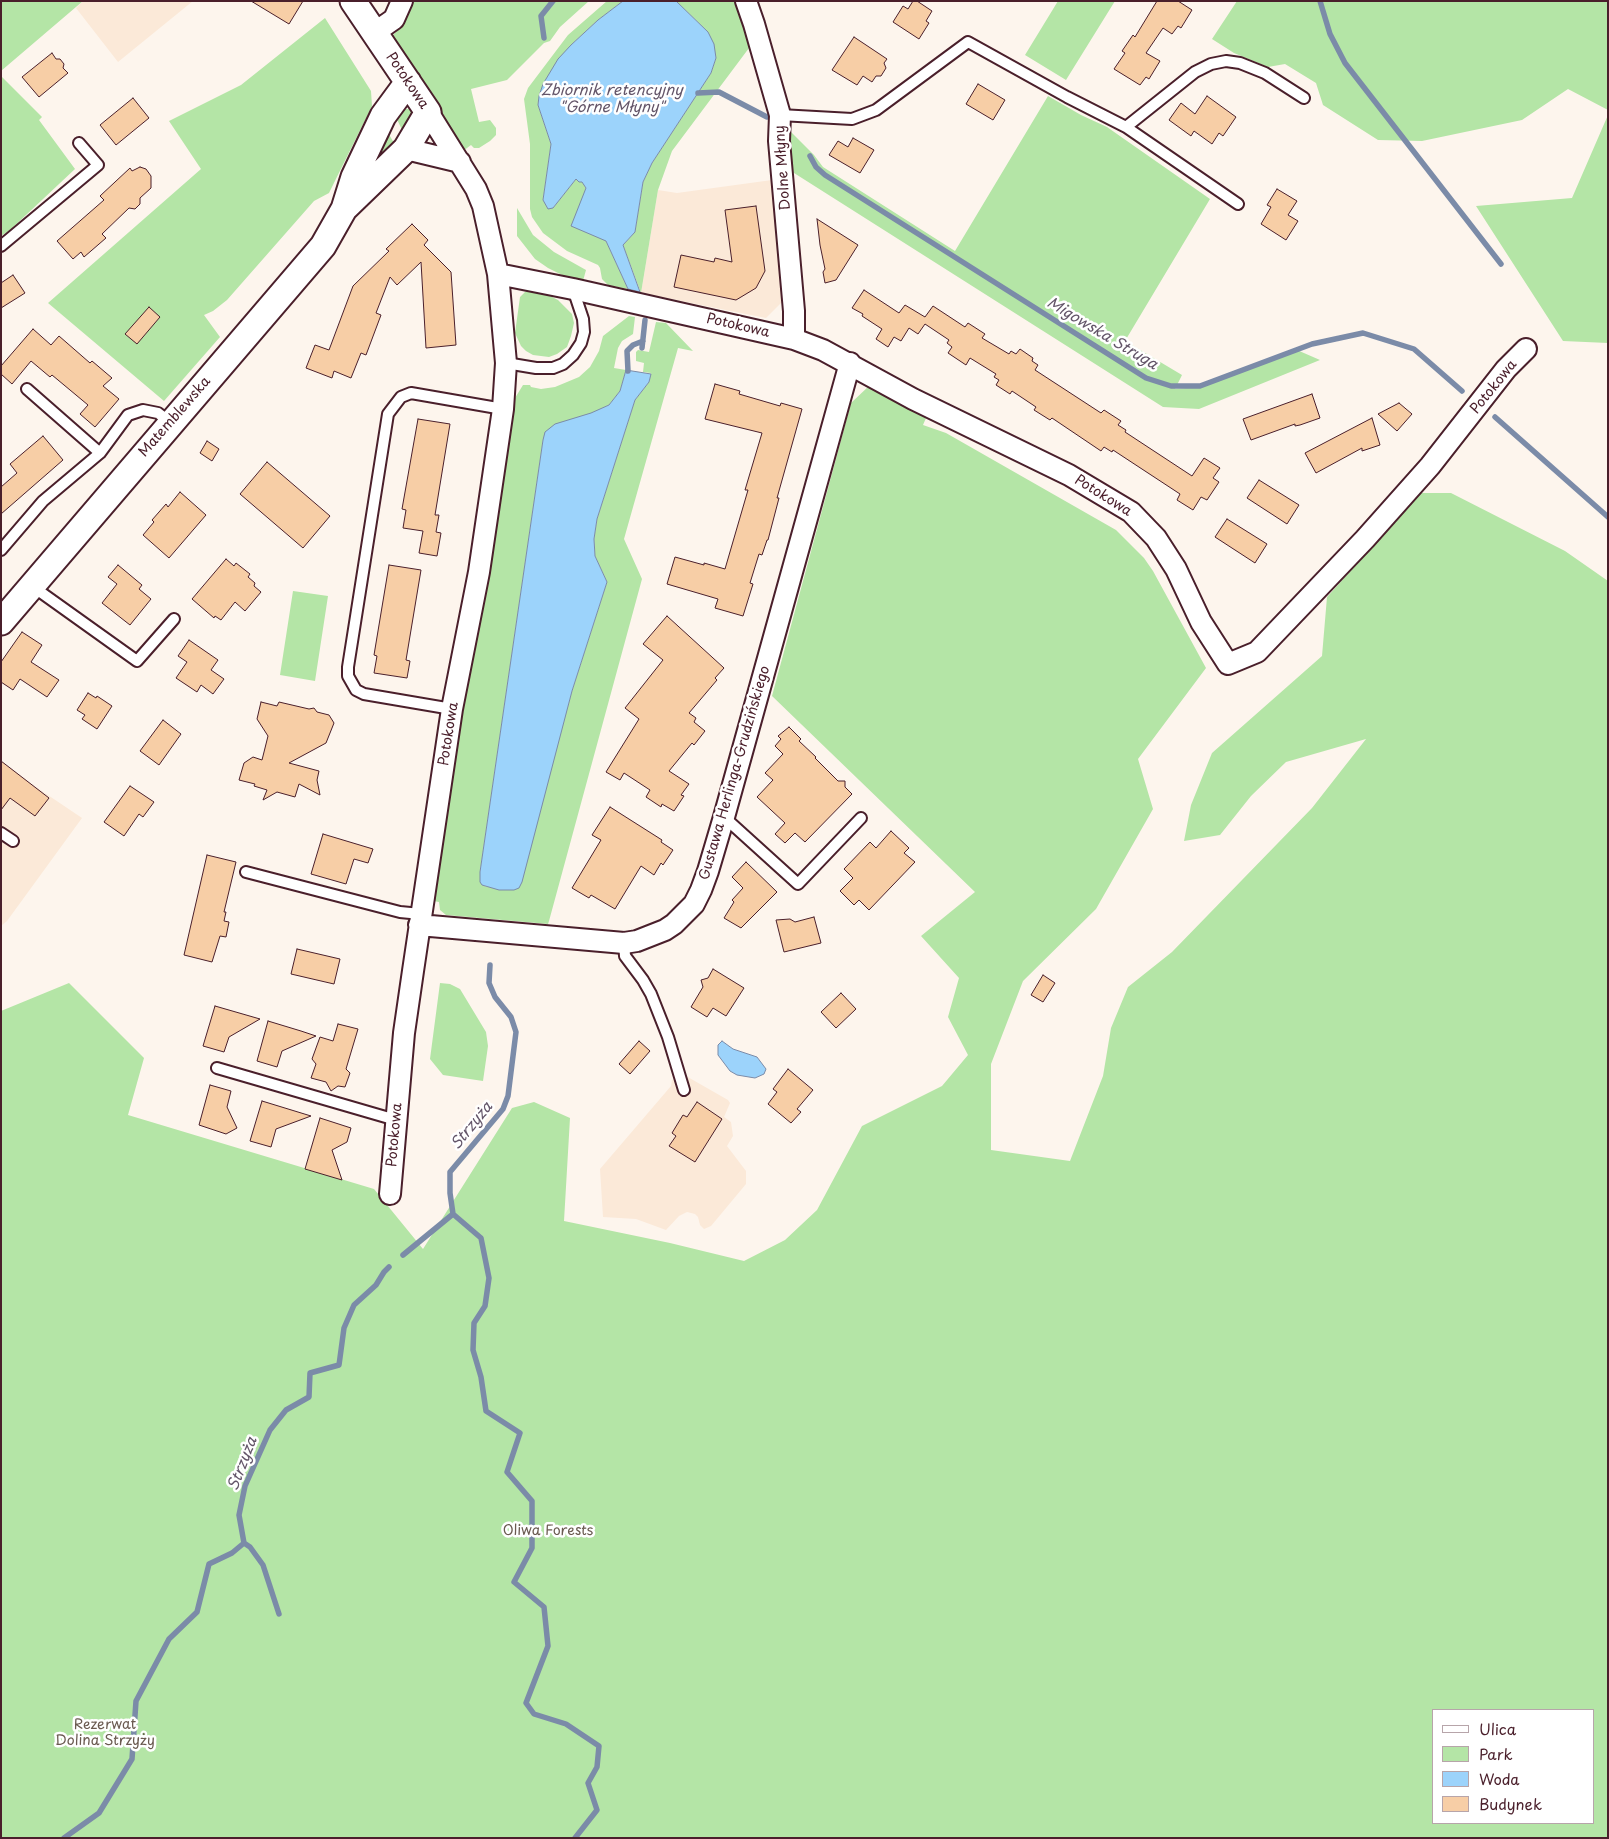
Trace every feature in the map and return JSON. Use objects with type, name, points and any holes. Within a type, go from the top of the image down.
[{"type":"street","name":"Potokowa","points":[[353,1],[428,112],[476,189],[482,206],[498,274],[506,363],[502,409],[478,574],[452,709],[404,1033],[390,1194]]},
{"type":"street","points":[[374,33],[394,19],[402,1]]},
{"type":"street","name":"Dolne Młyny","points":[[746,1],[780,115],[779,141],[794,311],[794,339]]},
{"type":"street","name":"Matemblewska","points":[[1,622],[323,246],[344,209],[354,177],[383,116],[408,82]]},
{"type":"street","name":"Matemblewska","points":[[344,209],[406,149],[428,112]]},
{"type":"street","points":[[406,149],[460,162]]},
{"type":"street","name":"Potokowa","points":[[498,274],[574,289],[794,339],[823,350],[913,399],[1069,475],[1131,512],[1156,538],[1176,569],[1201,622],[1228,664],[1257,652],[1365,539],[1430,466],[1506,369],[1526,349]]},
{"type":"street","name":"Gustawa Herlinga-Grudzińskiego","points":[[420,919],[624,943],[637,941],[665,930],[694,904],[708,870],[724,817],[850,364]]},
{"type":"lane","points":[[780,115],[852,119],[876,110],[968,42],[1067,98],[1126,128],[1238,204]]},
{"type":"lane","points":[[1126,128],[1195,72],[1211,64],[1240,62],[1265,73],[1304,98]]},
{"type":"lane","points":[[1,246],[98,166],[79,143]]},
{"type":"lane","points":[[506,363],[536,368],[553,368],[563,364],[573,356],[581,343],[584,332],[583,319],[574,289]]},
{"type":"lane","points":[[27,389],[100,453]]},
{"type":"lane","points":[[452,709],[364,694],[356,690],[348,676],[388,414],[401,396],[411,393],[502,409]]},
{"type":"lane","points":[[1,550],[43,501],[100,453],[128,414],[143,410],[158,413],[171,423]]},
{"type":"lane","points":[[32,586],[137,661],[174,619]]},
{"type":"lane","points":[[724,817],[798,884],[861,818]]},
{"type":"lane","points":[[1,833],[13,841]]},
{"type":"lane","points":[[246,872],[400,912],[420,919]]},
{"type":"lane","points":[[624,943],[625,956],[647,987],[668,1037],[684,1090]]},
{"type":"lane","points":[[217,1068],[396,1120]]},
{"type":"shaded area","points":[[83,1],[193,1],[118,62],[76,8]]},
{"type":"shaded area","points":[[772,180],[785,299],[766,318],[641,293],[658,190],[677,193]]},
{"type":"shaded area","points":[[1,761],[82,818],[7,921],[1,926]]},
{"type":"shaded area","points":[[686,1076],[728,1100],[730,1103],[724,1117],[731,1122],[733,1136],[727,1146],[746,1171],[746,1184],[711,1226],[704,1229],[695,1214],[687,1212],[679,1216],[666,1230],[636,1219],[603,1217],[600,1169],[671,1086],[672,1080]]},
{"type":"green space","points":[[1,1],[83,1],[1,71]]},
{"type":"green space","points":[[410,1],[589,1],[560,27],[550,41],[544,43],[507,80],[471,89],[479,122],[490,120],[496,128],[496,135],[479,148],[474,148],[471,145],[463,151],[390,38],[397,31]]},
{"type":"green space","points":[[607,1],[623,1],[598,20],[571,45],[539,96],[538,105],[551,144],[543,200],[553,208],[576,179],[582,181],[586,188],[584,197],[628,289],[608,285],[602,279],[598,265],[567,251],[543,233],[532,217],[530,209],[530,144],[524,99],[528,88],[568,35]]},
{"type":"green space","points":[[676,1],[741,1],[749,48],[672,151],[658,190],[641,293],[623,245],[635,232],[643,182],[652,163],[711,73],[716,58],[708,32]]},
{"type":"green space","points":[[1058,1],[1115,1],[1066,80],[1025,55]]},
{"type":"green space","points":[[1237,1],[1608,1],[1608,110],[1568,89],[1522,120],[1422,141],[1378,140],[1323,105],[1316,83],[1285,64],[1268,67],[1234,53],[1212,39]]},
{"type":"green space","points":[[325,18],[371,91],[372,106],[329,193],[314,201],[227,300],[213,311],[204,315],[220,337],[164,401],[48,303],[201,169],[169,121],[241,85]]},
{"type":"green space","points":[[1,76],[42,117],[39,120],[75,169],[10,230],[1,236]]},
{"type":"green space","points":[[1048,96],[1107,127],[1210,199],[1125,341],[1182,375],[1175,389],[1199,387],[1297,350],[1320,360],[1199,409],[1163,407],[794,173],[787,173],[788,129],[814,155],[823,167],[955,251]]},
{"type":"green space","points":[[411,109],[412,112],[403,132],[394,113]]},
{"type":"green space","points":[[1608,115],[1608,343],[1563,341],[1476,206],[1572,198]]},
{"type":"green space","points":[[384,126],[394,143],[358,182]]},
{"type":"green space","points":[[517,208],[533,235],[554,252],[586,270],[583,281],[564,276],[535,259],[517,236]]},
{"type":"green space","points":[[530,291],[548,295],[558,300],[572,314],[574,323],[567,347],[549,357],[533,355],[526,351],[521,346],[515,333],[520,297],[525,292]]},
{"type":"green space","points":[[629,316],[635,317],[633,334],[622,341],[618,348],[614,368],[626,370],[620,391],[609,405],[543,440],[480,872],[482,885],[488,887],[550,768],[572,691],[607,582],[595,556],[594,539],[597,519],[635,400],[649,382],[651,373],[643,372],[644,363],[636,361],[636,352],[638,350],[649,352],[656,322],[666,323],[693,351],[678,348],[624,539],[642,579],[549,921],[548,924],[446,915],[440,910],[439,902],[433,901],[455,749],[515,398],[523,385],[530,385],[531,387],[541,389],[555,387],[579,377],[590,367],[599,351],[603,336]]},
{"type":"green space","points":[[870,385],[926,418],[923,425],[946,433],[1116,530],[1144,558],[1153,571],[1206,668],[1138,759],[1153,809],[1096,909],[1023,981],[991,1064],[991,1150],[1070,1161],[1103,1076],[1111,1028],[1128,987],[1172,952],[1312,808],[1366,739],[1286,762],[1251,796],[1220,835],[1184,841],[1191,805],[1212,753],[1322,656],[1327,597],[1421,493],[1451,493],[1565,551],[1608,581],[1608,1838],[1,1838],[1,1011],[69,983],[144,1058],[128,1115],[374,1189],[423,1249],[512,1108],[534,1102],[570,1118],[564,1221],[670,1243],[744,1261],[785,1240],[817,1210],[862,1126],[942,1086],[968,1055],[948,1017],[959,978],[921,936],[975,892],[772,696],[851,403]]},
{"type":"green space","points":[[293,591],[328,596],[315,681],[280,675]]},
{"type":"green space","points":[[440,983],[450,984],[460,989],[486,1032],[488,1046],[483,1081],[443,1075],[430,1059]]},
{"type":"water","name":"Zbiornik retencyjny \"Górne Młyny\"","points":[[623,1],[676,1],[708,32],[714,44],[716,58],[711,73],[652,163],[643,182],[635,232],[623,245],[640,292],[628,289],[606,241],[571,226],[586,188],[582,182],[576,179],[553,208],[548,209],[543,200],[551,144],[538,105],[543,84],[558,59],[571,45],[598,20]]},
{"type":"water","points":[[626,370],[651,374],[649,382],[635,400],[597,519],[594,539],[595,556],[607,582],[572,691],[522,882],[519,888],[514,890],[499,890],[482,885],[480,882],[480,872],[543,440],[545,432],[555,424],[591,413],[609,405],[620,391]]},
{"type":"water","points":[[722,1041],[733,1049],[757,1057],[766,1069],[764,1074],[755,1078],[737,1075],[730,1071],[718,1055],[718,1045]]},
{"type":"building","points":[[251,1],[303,1],[289,24]]},
{"type":"building","points":[[913,1],[917,1],[932,11],[926,21],[929,23],[919,39],[893,22],[903,6],[908,9]]},
{"type":"building","points":[[1157,1],[1178,1],[1192,10],[1181,28],[1178,26],[1172,34],[1163,28],[1146,53],[1160,61],[1149,79],[1146,77],[1140,85],[1114,69],[1125,53],[1122,51],[1133,35],[1135,37]]},
{"type":"building","points":[[854,37],[887,59],[884,63],[886,68],[881,76],[876,76],[872,82],[863,76],[857,85],[832,70]]},
{"type":"building","points":[[52,53],[56,59],[60,59],[64,64],[63,68],[68,73],[39,97],[22,77]]},
{"type":"building","points":[[978,84],[1005,100],[993,120],[966,104]]},
{"type":"building","points":[[1207,96],[1236,117],[1223,136],[1219,133],[1212,144],[1194,131],[1191,136],[1169,120],[1181,103],[1195,114]]},
{"type":"building","points":[[133,98],[149,118],[116,145],[100,125]]},
{"type":"building","points":[[853,138],[874,150],[860,173],[829,155],[838,141],[848,147]]},
{"type":"building","points":[[140,167],[146,169],[151,176],[151,188],[140,198],[140,204],[135,209],[129,208],[102,234],[106,238],[84,257],[81,252],[73,259],[57,241],[104,200],[100,196],[130,168],[132,171]]},
{"type":"building","points":[[1277,189],[1297,201],[1288,215],[1298,221],[1286,240],[1261,224],[1271,207],[1267,205]]},
{"type":"building","points":[[756,206],[765,271],[756,288],[736,300],[674,287],[681,255],[714,262],[715,258],[732,262],[725,210]]},
{"type":"building","points":[[817,219],[858,245],[836,280],[825,283],[823,272],[825,269]]},
{"type":"building","points":[[412,224],[428,240],[424,245],[451,272],[456,345],[426,348],[421,262],[397,285],[390,277],[376,313],[381,315],[366,355],[361,353],[351,378],[334,371],[332,378],[306,368],[315,345],[329,350],[353,286],[389,251],[386,249]]},
{"type":"building","points":[[13,275],[25,293],[1,308],[1,283]]},
{"type":"building","points":[[864,290],[899,313],[905,305],[925,317],[933,306],[965,327],[968,323],[985,334],[982,338],[1009,354],[1011,351],[1016,354],[1020,349],[1033,358],[1032,361],[1038,365],[1035,370],[1101,413],[1104,410],[1121,421],[1118,425],[1126,430],[1125,432],[1192,476],[1204,458],[1220,468],[1213,478],[1219,482],[1207,500],[1201,497],[1193,510],[1177,500],[1180,494],[1113,450],[1112,452],[1104,447],[1101,451],[1052,418],[1050,420],[1034,410],[1036,407],[1012,391],[1010,394],[996,385],[999,380],[994,377],[996,374],[970,358],[966,365],[948,353],[952,347],[947,343],[949,340],[925,324],[918,334],[909,328],[901,341],[894,337],[888,347],[876,339],[882,329],[852,308]]},
{"type":"building","points":[[149,307],[160,317],[137,344],[125,334]]},
{"type":"building","points":[[33,329],[51,345],[59,336],[90,363],[92,361],[112,378],[103,386],[119,399],[95,427],[80,414],[88,405],[52,375],[50,377],[31,361],[12,384],[1,374],[1,366]]},
{"type":"building","points":[[715,384],[740,391],[739,394],[780,406],[781,403],[802,409],[777,498],[779,498],[768,540],[762,555],[759,554],[750,583],[753,584],[743,616],[715,608],[718,599],[667,584],[675,557],[725,569],[762,433],[705,419]]},
{"type":"building","points":[[1312,394],[1320,418],[1300,425],[1295,426],[1295,424],[1251,440],[1243,419]]},
{"type":"building","points":[[1399,403],[1412,414],[1397,431],[1378,414]]},
{"type":"building","points":[[1372,418],[1380,445],[1362,451],[1362,448],[1316,473],[1305,453]]},
{"type":"building","points":[[418,419],[450,424],[435,515],[439,515],[436,532],[441,533],[437,556],[419,553],[423,531],[403,528],[406,510],[402,509]]},
{"type":"building","points":[[43,436],[63,460],[1,514],[1,487],[17,473],[10,464]]},
{"type":"building","points":[[207,441],[219,449],[212,461],[200,453]]},
{"type":"building","points":[[267,462],[330,516],[303,548],[240,494]]},
{"type":"building","points":[[1259,480],[1299,505],[1287,524],[1247,498]]},
{"type":"building","points":[[180,492],[206,515],[169,558],[143,535],[154,522],[152,520],[166,504],[168,507]]},
{"type":"building","points":[[1227,519],[1267,544],[1255,563],[1215,537]]},
{"type":"building","points":[[226,559],[234,566],[236,563],[250,574],[248,577],[261,592],[245,611],[235,602],[221,620],[215,616],[214,618],[192,599]]},
{"type":"building","points":[[118,565],[142,585],[139,589],[151,599],[130,625],[102,603],[117,584],[108,577]]},
{"type":"building","points":[[389,565],[421,570],[406,660],[410,661],[407,678],[374,673],[377,656],[374,655]]},
{"type":"building","points":[[667,616],[724,668],[715,678],[717,680],[689,713],[696,718],[694,722],[705,731],[694,745],[692,743],[669,771],[689,784],[681,795],[684,796],[674,811],[662,804],[661,807],[646,797],[650,790],[624,773],[620,780],[606,772],[639,719],[625,708],[663,660],[643,644]]},
{"type":"building","points":[[22,632],[42,645],[31,662],[59,680],[47,697],[20,679],[13,690],[1,682],[1,662]]},
{"type":"building","points":[[189,640],[218,660],[211,670],[224,679],[213,694],[201,685],[197,692],[176,678],[187,662],[178,656]]},
{"type":"building","points":[[88,693],[96,698],[97,696],[112,706],[97,729],[82,719],[85,715],[77,710]]},
{"type":"building","points":[[261,702],[277,706],[279,702],[309,709],[314,708],[317,712],[329,715],[334,723],[326,743],[289,763],[319,771],[317,780],[320,795],[299,784],[295,797],[277,792],[263,800],[267,790],[254,786],[255,784],[239,780],[244,763],[253,757],[262,760],[268,736],[257,719]]},
{"type":"building","points":[[163,720],[181,734],[159,765],[140,751]]},
{"type":"building","points":[[789,727],[801,739],[799,741],[838,781],[845,781],[845,787],[852,794],[805,842],[795,833],[785,843],[775,834],[785,823],[757,797],[773,780],[765,773],[783,754],[775,746],[781,739],[778,736]]},
{"type":"building","points":[[1,761],[49,798],[35,816],[10,798],[1,810]]},
{"type":"building","points":[[130,786],[154,802],[143,817],[139,814],[124,836],[104,822]]},
{"type":"building","points":[[610,807],[662,840],[661,842],[673,850],[663,865],[661,863],[654,875],[641,866],[615,909],[591,895],[589,898],[572,888],[601,840],[592,835]]},
{"type":"building","points":[[891,831],[909,848],[904,853],[915,862],[869,910],[859,900],[854,905],[840,891],[853,878],[844,869],[870,842],[876,848]]},
{"type":"building","points":[[323,834],[373,849],[368,863],[354,859],[346,884],[311,874]]},
{"type":"building","points":[[207,855],[236,862],[224,912],[226,912],[224,921],[229,922],[226,937],[220,936],[212,962],[184,955]]},
{"type":"building","points":[[746,862],[777,892],[741,928],[724,918],[734,902],[732,900],[743,888],[732,877]]},
{"type":"building","points":[[814,917],[821,943],[784,952],[776,920],[790,919],[795,922]]},
{"type":"building","points":[[297,949],[340,959],[334,984],[291,974]]},
{"type":"building","points":[[713,969],[744,988],[726,1016],[713,1008],[707,1017],[691,1007],[703,987],[701,980],[708,978]]},
{"type":"building","points":[[1043,975],[1055,983],[1043,1002],[1031,995]]},
{"type":"building","points":[[841,993],[856,1009],[836,1028],[821,1012]]},
{"type":"building","points":[[215,1006],[260,1019],[229,1037],[224,1052],[203,1046]]},
{"type":"building","points":[[268,1021],[316,1036],[282,1051],[277,1067],[257,1061]]},
{"type":"building","points":[[338,1024],[358,1029],[346,1069],[350,1073],[345,1087],[338,1086],[331,1091],[326,1082],[311,1078],[316,1064],[312,1059],[320,1037],[333,1041]]},
{"type":"building","points":[[639,1041],[650,1051],[630,1074],[619,1064]]},
{"type":"building","points":[[788,1069],[813,1090],[797,1109],[801,1112],[791,1123],[768,1104],[777,1092],[773,1089]]},
{"type":"building","points":[[210,1085],[231,1091],[227,1107],[237,1128],[226,1134],[199,1125]]},
{"type":"building","points":[[262,1101],[311,1116],[276,1129],[271,1147],[250,1141]]},
{"type":"building","points":[[697,1102],[722,1119],[695,1162],[669,1146],[676,1136],[672,1133],[683,1115],[687,1117]]},
{"type":"building","points":[[320,1118],[351,1128],[347,1142],[332,1150],[342,1180],[305,1169]]},
{"type":"waterway","points":[[544,38],[541,16],[553,1]]},
{"type":"waterway","points":[[1320,1],[1330,34],[1345,63],[1501,264]]},
{"type":"waterway","name":"Migowska Struga","points":[[698,93],[719,92],[767,117]]},
{"type":"waterway","name":"Migowska Struga","points":[[810,156],[816,167],[825,175],[1146,378],[1171,386],[1200,386],[1312,344],[1363,333],[1414,349],[1462,391]]},
{"type":"waterway","name":"Strzyża","points":[[642,348],[645,320]]},
{"type":"waterway","points":[[628,371],[627,351],[633,345],[643,341]]},
{"type":"waterway","name":"Migowska Struga","points":[[1495,417],[1608,517]]},
{"type":"waterway","name":"Strzyża","points":[[403,1255],[453,1214],[450,1172],[503,1109],[508,1096],[516,1032],[511,1017],[495,997],[489,983],[490,965]]},
{"type":"waterway","points":[[453,1214],[481,1238],[489,1278],[485,1306],[474,1323],[473,1350],[481,1377],[486,1411],[520,1433],[507,1472],[532,1501],[532,1548],[514,1582],[544,1607],[548,1646],[526,1703],[534,1714],[566,1724],[599,1746],[597,1767],[588,1783],[597,1810],[575,1838]]},
{"type":"waterway","name":"Strzyża","points":[[64,1838],[99,1813],[132,1759],[136,1701],[169,1639],[197,1612],[209,1564],[232,1553],[244,1543],[239,1515],[245,1486],[270,1430],[286,1410],[309,1397],[310,1373],[339,1365],[344,1328],[354,1305],[376,1285],[389,1267]]},
{"type":"waterway","points":[[244,1543],[250,1547],[263,1565],[279,1614]]},
{"type":"park label","name":"Oliwa Forests","points":[[548,1531]]},
{"type":"park label","name":"Rezerwat Dolina Strzyży","points":[[105,1734]]}]
